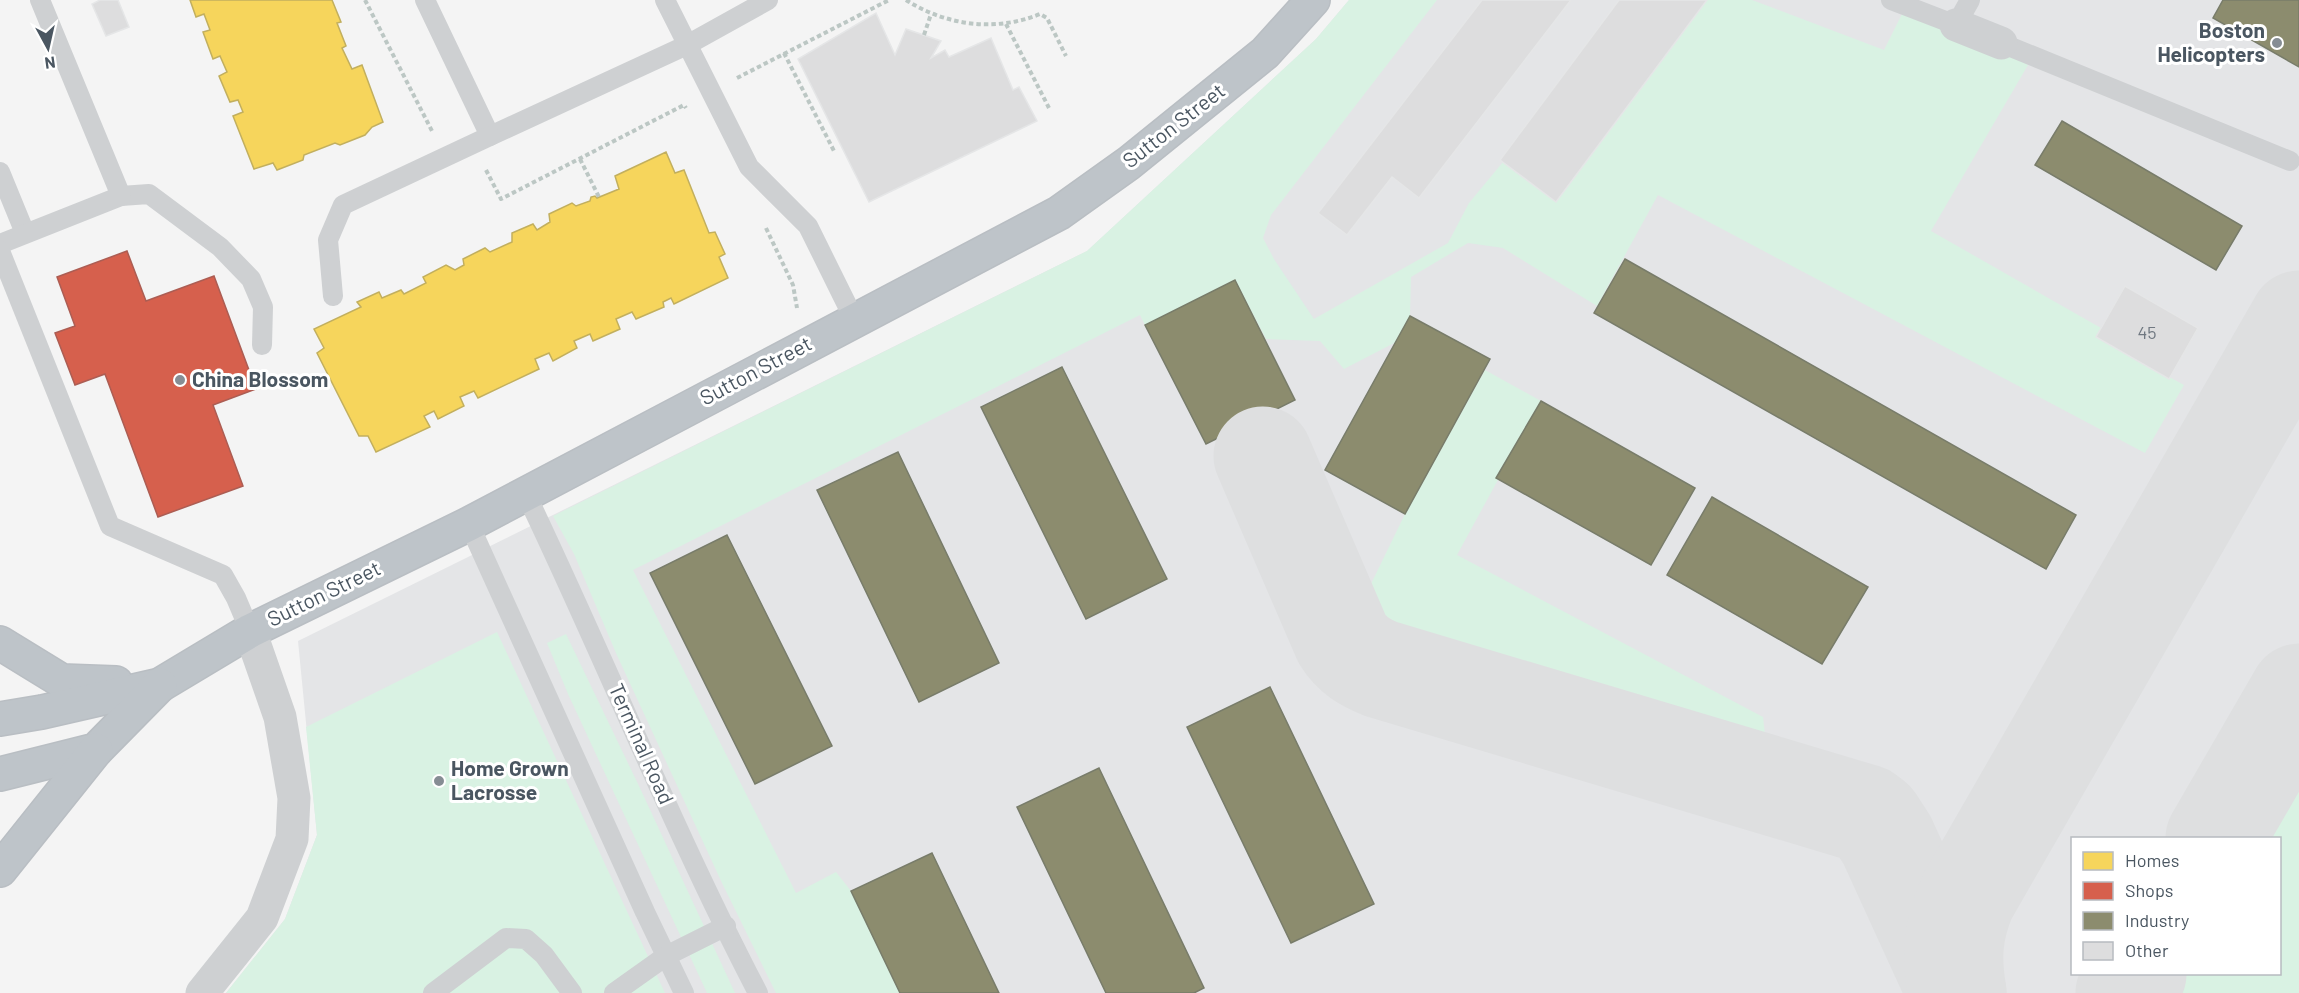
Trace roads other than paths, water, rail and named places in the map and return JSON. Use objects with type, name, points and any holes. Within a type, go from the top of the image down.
[{"type":"highway","name":"Sutton Street","points":[[0,870],[96,750],[160,685],[250,631],[469,524],[854,319],[1059,213],[1129,163],[1266,53],[1313,0]]},
{"type":"highway","points":[[0,643],[62,681],[160,685]]},
{"type":"highway","name":"Sutton Street","points":[[0,719],[42,712],[160,685]]},
{"type":"highway","points":[[0,774],[96,750]]},
{"type":"street","points":[[1963,13],[2001,43]]},
{"type":"street","points":[[202,993],[262,918],[292,839],[294,798],[280,717],[250,631]]},
{"type":"lane","points":[[40,0],[121,196]]},
{"type":"lane","points":[[425,0],[490,136]]},
{"type":"lane","points":[[664,0],[749,167],[808,226],[854,319]]},
{"type":"lane","points":[[333,296],[328,240],[343,205],[687,45],[768,0]]},
{"type":"lane","points":[[1891,0],[1963,13]]},
{"type":"lane","points":[[2001,43],[2290,161]]},
{"type":"lane","points":[[0,172],[25,233]]},
{"type":"lane","points":[[0,244],[121,196],[149,194],[220,247],[251,279],[263,307],[262,345]]},
{"type":"lane","points":[[0,251],[110,526],[224,575],[250,631]]},
{"type":"lane","name":"Terminal Road","points":[[526,494],[758,993]]},
{"type":"lane","points":[[469,524],[684,993]]},
{"type":"lane","points":[[614,993],[666,956],[726,926]]},
{"type":"lane","points":[[432,993],[506,938],[526,939],[544,955],[572,993]]},
{"type":"place","name":"Boston Helicopters","points":[[2277,43]]},
{"type":"place","name":"China Blossom","points":[[180,380]]},
{"type":"place","name":"Home Grown Lacrosse","points":[[439,781]]}]
